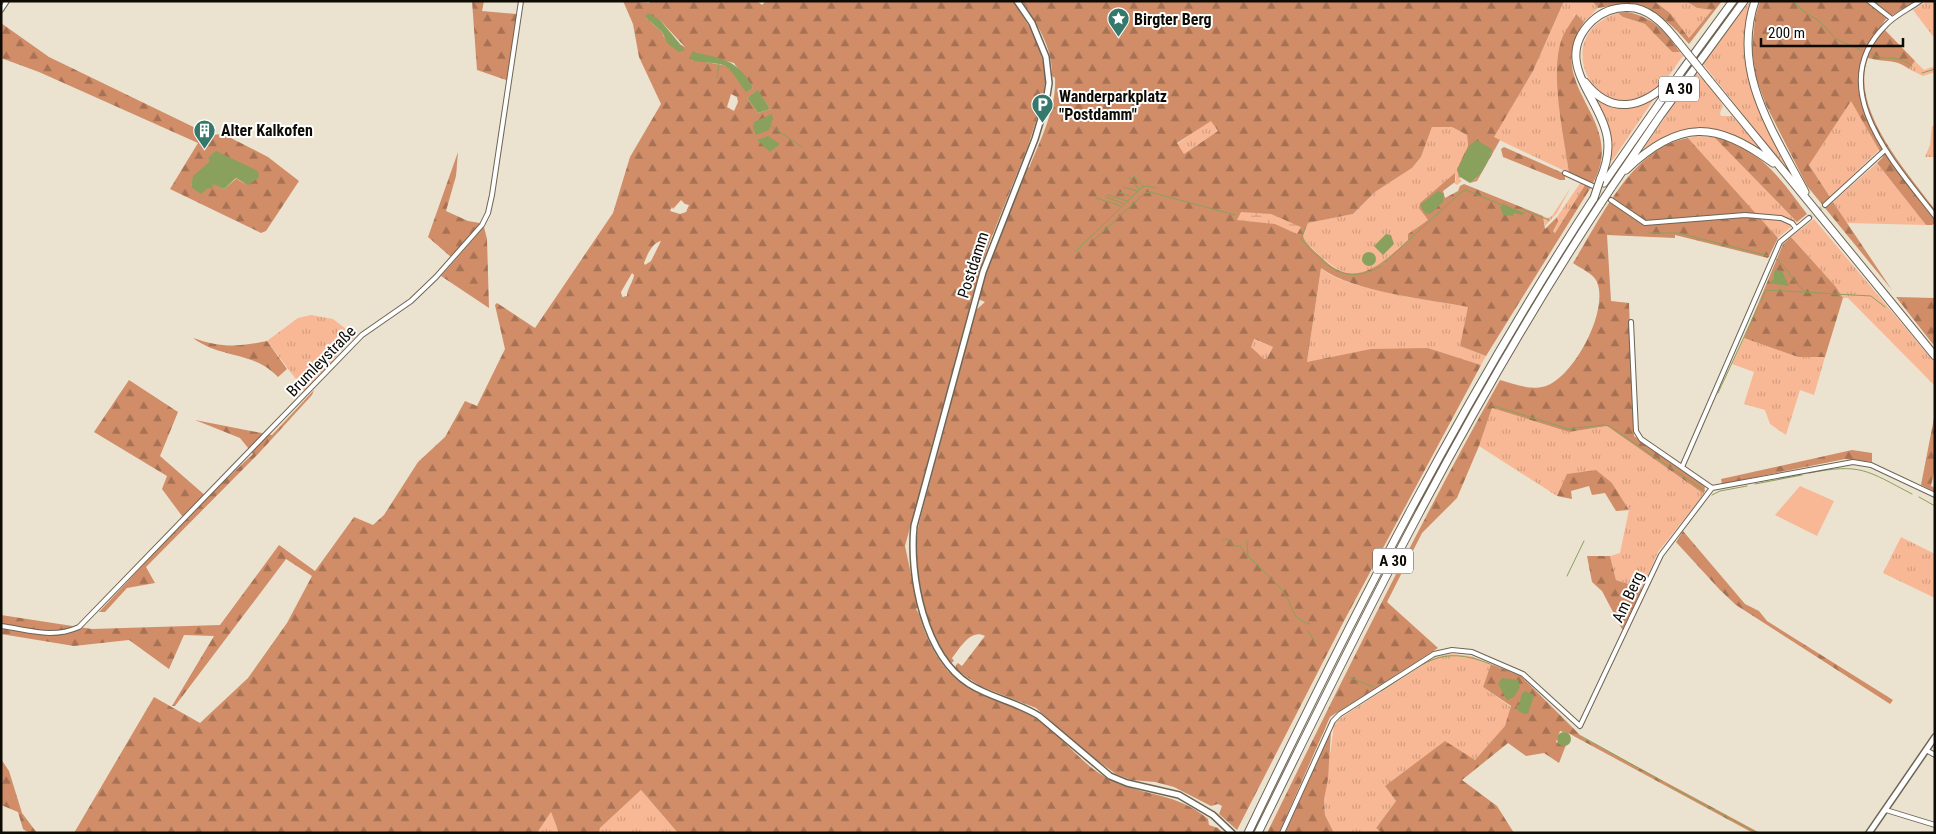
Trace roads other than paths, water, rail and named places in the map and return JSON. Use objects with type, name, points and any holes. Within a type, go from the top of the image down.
[{"type":"highway","name":"A 30","points":[[1248,833],[1342,641],[1427,478],[1497,354],[1594,198],[1602,182],[1733,1]]},
{"type":"highway","name":"A 30","points":[[1258,833],[1351,642],[1435,481],[1495,374],[1616,180],[1676,93],[1744,1]]},
{"type":"highway","points":[[1755,1],[1748,25],[1747,43],[1753,85],[1810,203]]},
{"type":"highway","points":[[1602,182],[1607,161],[1607,136],[1601,117],[1582,84],[1576,56],[1582,33],[1599,16],[1613,9],[1634,8],[1648,13],[1659,20],[1679,42],[1935,356]]},
{"type":"highway","points":[[1580,74],[1591,90],[1605,100],[1633,105],[1655,95],[1681,72]]},
{"type":"highway","points":[[1616,180],[1655,144],[1680,134],[1695,132],[1724,135],[1736,139],[1781,169]]},
{"type":"street","points":[[1,10],[7,1]]},
{"type":"street","name":"Brumleystraße","points":[[1,626],[52,634],[64,634],[79,627],[362,335],[411,302],[474,235],[488,213],[494,187],[521,1]]},
{"type":"street","name":"Postdamm","points":[[1017,1],[1032,23],[1046,57],[1049,79],[1046,102],[1034,139],[983,272],[914,526],[913,562],[928,629],[942,656],[952,670],[971,686],[1026,708],[1039,716],[1110,776],[1127,783],[1180,795],[1213,815],[1232,833]]},
{"type":"street","points":[[1869,1],[1892,19]]},
{"type":"street","points":[[1920,1],[1892,19],[1881,30],[1863,60],[1860,75],[1864,105],[1884,150],[1935,216]]},
{"type":"street","points":[[1825,205],[1884,150]]},
{"type":"street","points":[[1565,173],[1593,186]]},
{"type":"street","points":[[1611,200],[1645,223],[1745,215],[1781,218],[1792,223],[1796,228]]},
{"type":"street","points":[[1682,467],[1780,242],[1809,218]]},
{"type":"street","points":[[1631,322],[1636,431],[1641,439],[1712,488],[1854,462],[1871,465],[1935,495]]},
{"type":"street","name":"Am Berg","points":[[1282,833],[1333,722],[1340,714],[1434,654],[1452,650],[1472,652],[1523,674],[1572,721],[1580,726],[1661,555],[1712,488]]},
{"type":"street","points":[[1869,833],[1935,737]]},
{"type":"street","points":[[1926,750],[1935,755]]},
{"type":"street","points":[[1886,810],[1935,825]]},
{"type":"waterway","points":[[1793,1],[1803,11],[1819,21],[1836,39],[1861,50]]},
{"type":"waterway","points":[[1871,54],[1882,58],[1901,59],[1912,66]]},
{"type":"waterway","points":[[717,78],[719,64]]},
{"type":"waterway","points":[[1922,73],[1935,69]]},
{"type":"waterway","points":[[771,126],[802,147]]},
{"type":"waterway","points":[[1134,176],[1143,186]]},
{"type":"waterway","points":[[1129,177],[1139,189]]},
{"type":"waterway","points":[[1123,187],[1137,191]]},
{"type":"waterway","points":[[1076,251],[1142,187],[1156,188]]},
{"type":"waterway","points":[[1385,262],[1460,193],[1466,190],[1502,205]]},
{"type":"waterway","points":[[1119,192],[1130,196]]},
{"type":"waterway","points":[[1094,240],[1145,193],[1150,192],[1235,215]]},
{"type":"waterway","points":[[1108,195],[1127,201]]},
{"type":"waterway","points":[[1106,197],[1124,204]]},
{"type":"waterway","points":[[1096,198],[1121,206]]},
{"type":"waterway","points":[[1521,209],[1549,220]]},
{"type":"waterway","points":[[1305,228],[1301,239],[1319,258],[1336,270],[1346,274],[1356,274],[1368,272],[1381,266]]},
{"type":"waterway","points":[[1649,233],[1678,233],[1769,256]]},
{"type":"waterway","points":[[1776,259],[1805,291]]},
{"type":"waterway","points":[[1761,302],[1766,290],[1871,296],[1885,307]]},
{"type":"waterway","points":[[1718,393],[1758,307]]},
{"type":"waterway","points":[[1491,405],[1568,429],[1609,426],[1705,491]]},
{"type":"waterway","points":[[1809,473],[1841,469],[1863,471],[1884,479],[1912,494]]},
{"type":"waterway","points":[[1755,484],[1802,475]]},
{"type":"waterway","points":[[1712,495],[1720,491],[1747,486]]},
{"type":"waterway","points":[[1919,497],[1935,506]]},
{"type":"waterway","points":[[1223,540],[1227,539],[1233,546],[1240,546],[1281,589],[1296,616],[1310,624]]},
{"type":"waterway","points":[[1247,541],[1248,557]]},
{"type":"waterway","points":[[1567,576],[1584,541]]},
{"type":"waterway","points":[[1308,631],[1314,640]]},
{"type":"waterway","points":[[1381,691],[1420,665],[1444,656],[1472,658],[1490,664]]},
{"type":"waterway","points":[[1348,677],[1374,687]]},
{"type":"waterway","points":[[1581,736],[1662,781]]},
{"type":"waterway","points":[[1668,785],[1757,833]]},
{"type":"tunnel","points":[[1597,189],[1611,200]]},
{"type":"tunnel","points":[[1809,218],[1825,205]]},
{"type":"place","name":"Birgter Berg","points":[[1118,38]]},
{"type":"place","name":"Wanderparkplatz \"Postdamm\"","points":[[1043,124]]},
{"type":"place","name":"Alter Kalkofen","points":[[205,149]]}]
